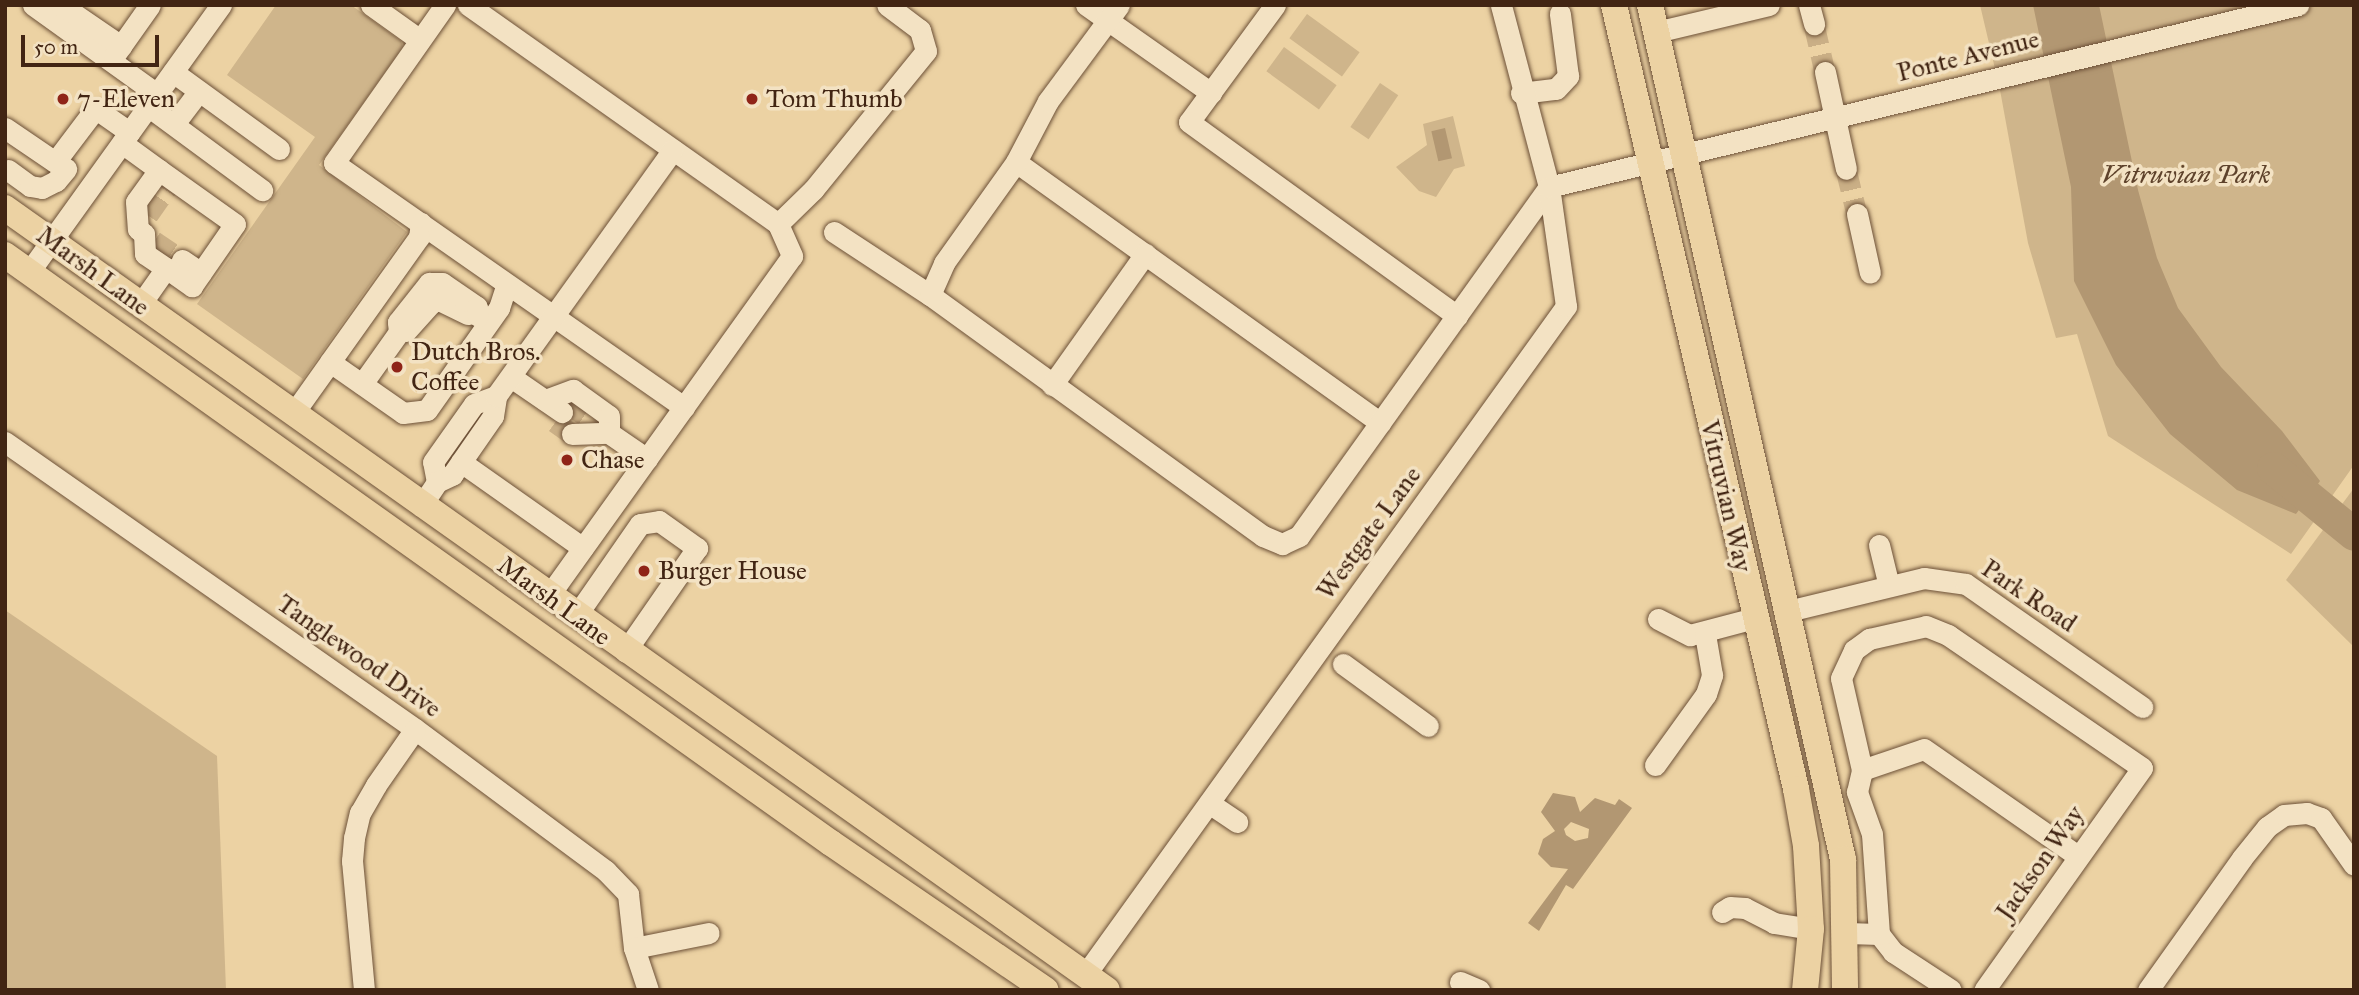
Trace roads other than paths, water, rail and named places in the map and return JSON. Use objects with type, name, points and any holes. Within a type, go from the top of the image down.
[{"type":"main road","name":"Vitruvian Way","points":[[1615,5],[1754,618],[1796,789],[1806,846],[1811,929],[1805,990]]},
{"type":"main road","name":"Vitruvian Way","points":[[1650,5],[1843,859],[1847,933],[1845,990]]},
{"type":"main road","name":"Marsh Lane","points":[[5,208],[855,814],[1080,982],[1107,990]]},
{"type":"main road","name":"Marsh Lane","points":[[5,255],[399,538],[831,843],[1046,990]]},
{"type":"main road","points":[[399,538],[421,506]]},
{"type":"main road","points":[[1754,618],[1788,611]]},
{"type":"main road","points":[[831,843],[855,814]]},
{"type":"main road","points":[[1811,929],[1847,933]]},
{"type":"street","points":[[33,5],[116,54]]},
{"type":"street","points":[[61,5],[116,54],[174,124],[262,190]]},
{"type":"street","points":[[116,54],[150,5]]},
{"type":"street","points":[[29,272],[221,5]]},
{"type":"street","points":[[371,5],[420,40]]},
{"type":"street","points":[[445,5],[334,163],[684,407]]},
{"type":"street","points":[[468,5],[778,224],[792,256],[548,597]]},
{"type":"street","points":[[778,224],[813,190],[926,51],[920,30],[887,5]]},
{"type":"street","points":[[1086,5],[1113,13],[1211,93]]},
{"type":"street","points":[[1275,5],[1189,122],[1457,316]]},
{"type":"street","name":"Westgate Lane","points":[[1080,982],[1566,306],[1549,187],[1521,93],[1501,5]]},
{"type":"street","points":[[1656,32],[1769,5]]},
{"type":"street","name":"Ponte Avenue","points":[[1651,163],[2298,5]]},
{"type":"street","points":[[930,295],[944,262],[1016,162],[1048,101],[1113,13]]},
{"type":"street","points":[[1521,93],[1556,89],[1569,76],[1560,15]]},
{"type":"street","points":[[173,72],[279,149]]},
{"type":"street","points":[[1825,72],[1846,169]]},
{"type":"street","points":[[174,124],[199,90]]},
{"type":"street","points":[[26,142],[7,172],[30,186],[42,188],[56,181],[60,165],[92,113],[99,111],[166,178],[235,224],[192,286],[174,264],[145,254],[146,230],[136,202],[166,178]]},
{"type":"street","points":[[5,128],[90,186]]},
{"type":"street","points":[[421,506],[437,482],[452,475],[493,416],[496,396],[673,150]]},
{"type":"street","points":[[1016,162],[1380,422]]},
{"type":"street","points":[[834,232],[930,295],[1263,536],[1282,544],[1299,536],[1549,187],[1651,163]]},
{"type":"street","points":[[1857,214],[1870,273]]},
{"type":"street","points":[[293,414],[419,236],[421,223]]},
{"type":"street","points":[[1052,384],[1146,254]]},
{"type":"street","points":[[140,304],[174,264]]},
{"type":"street","points":[[330,362],[403,413],[427,410],[507,284]]},
{"type":"street","points":[[362,384],[399,332],[410,330],[431,303],[439,300],[483,319]]},
{"type":"street","points":[[511,377],[574,420],[647,459]]},
{"type":"street","points":[[437,482],[433,462],[474,404],[496,396]]},
{"type":"street","name":"Tanglewood Drive","points":[[5,442],[415,729],[620,882],[628,894],[634,948],[648,990]]},
{"type":"street","points":[[461,462],[583,548]]},
{"type":"street","points":[[621,495],[697,548],[625,652]]},
{"type":"street","points":[[576,616],[640,524],[659,521]]},
{"type":"street","points":[[1879,545],[1889,586]]},
{"type":"street","name":"Park Road","points":[[1788,611],[1924,578],[1966,584],[2142,707]]},
{"type":"street","points":[[1658,620],[1679,633],[1705,634],[1754,618]]},
{"type":"street","name":"Jackson Way","points":[[1862,770],[1841,678],[1843,666],[1869,639],[1926,626],[1948,635],[2142,768],[1984,990]]},
{"type":"street","points":[[1655,765],[1706,694],[1712,675],[1705,634]]},
{"type":"street","points":[[1343,664],[1428,726]]},
{"type":"street","points":[[364,990],[352,861],[354,838],[360,813],[415,729]]},
{"type":"street","points":[[1951,990],[1893,952],[1879,934],[1872,834],[1857,792],[1862,770],[1924,749],[2078,856]]},
{"type":"street","points":[[1830,798],[1857,792]]},
{"type":"street","points":[[1209,803],[1237,822]]},
{"type":"street","points":[[2148,990],[2242,858],[2267,827],[2284,815],[2307,813],[2321,818],[2354,864]]},
{"type":"street","points":[[1722,912],[1730,907],[1745,908],[1774,923],[1811,929]]},
{"type":"street","points":[[634,948],[709,933]]},
{"type":"street","points":[[1847,933],[1879,934]]},
{"type":"waterway","points":[[2273,468],[2354,534]]},
{"type":"tunnel","points":[[1814,24],[1825,72]]},
{"type":"tunnel","points":[[1846,169],[1857,214]]},
{"type":"tunnel","points":[[148,215],[168,186]]},
{"type":"tunnel","points":[[154,241],[182,260]]},
{"type":"tunnel","points":[[567,403],[585,415]]},
{"type":"tunnel","points":[[555,422],[572,434]]},
{"type":"place","name":"7-Eleven","points":[[63,99]]},
{"type":"place","name":"Tom Thumb","points":[[752,99]]},
{"type":"place","name":"Dutch Bros. Coffee","points":[[397,367]]},
{"type":"place","name":"Chase","points":[[567,460]]},
{"type":"place","name":"Burger House","points":[[644,571]]},
{"type":"park label","name":"Vitruvian Park","points":[[2186,175]]}]
